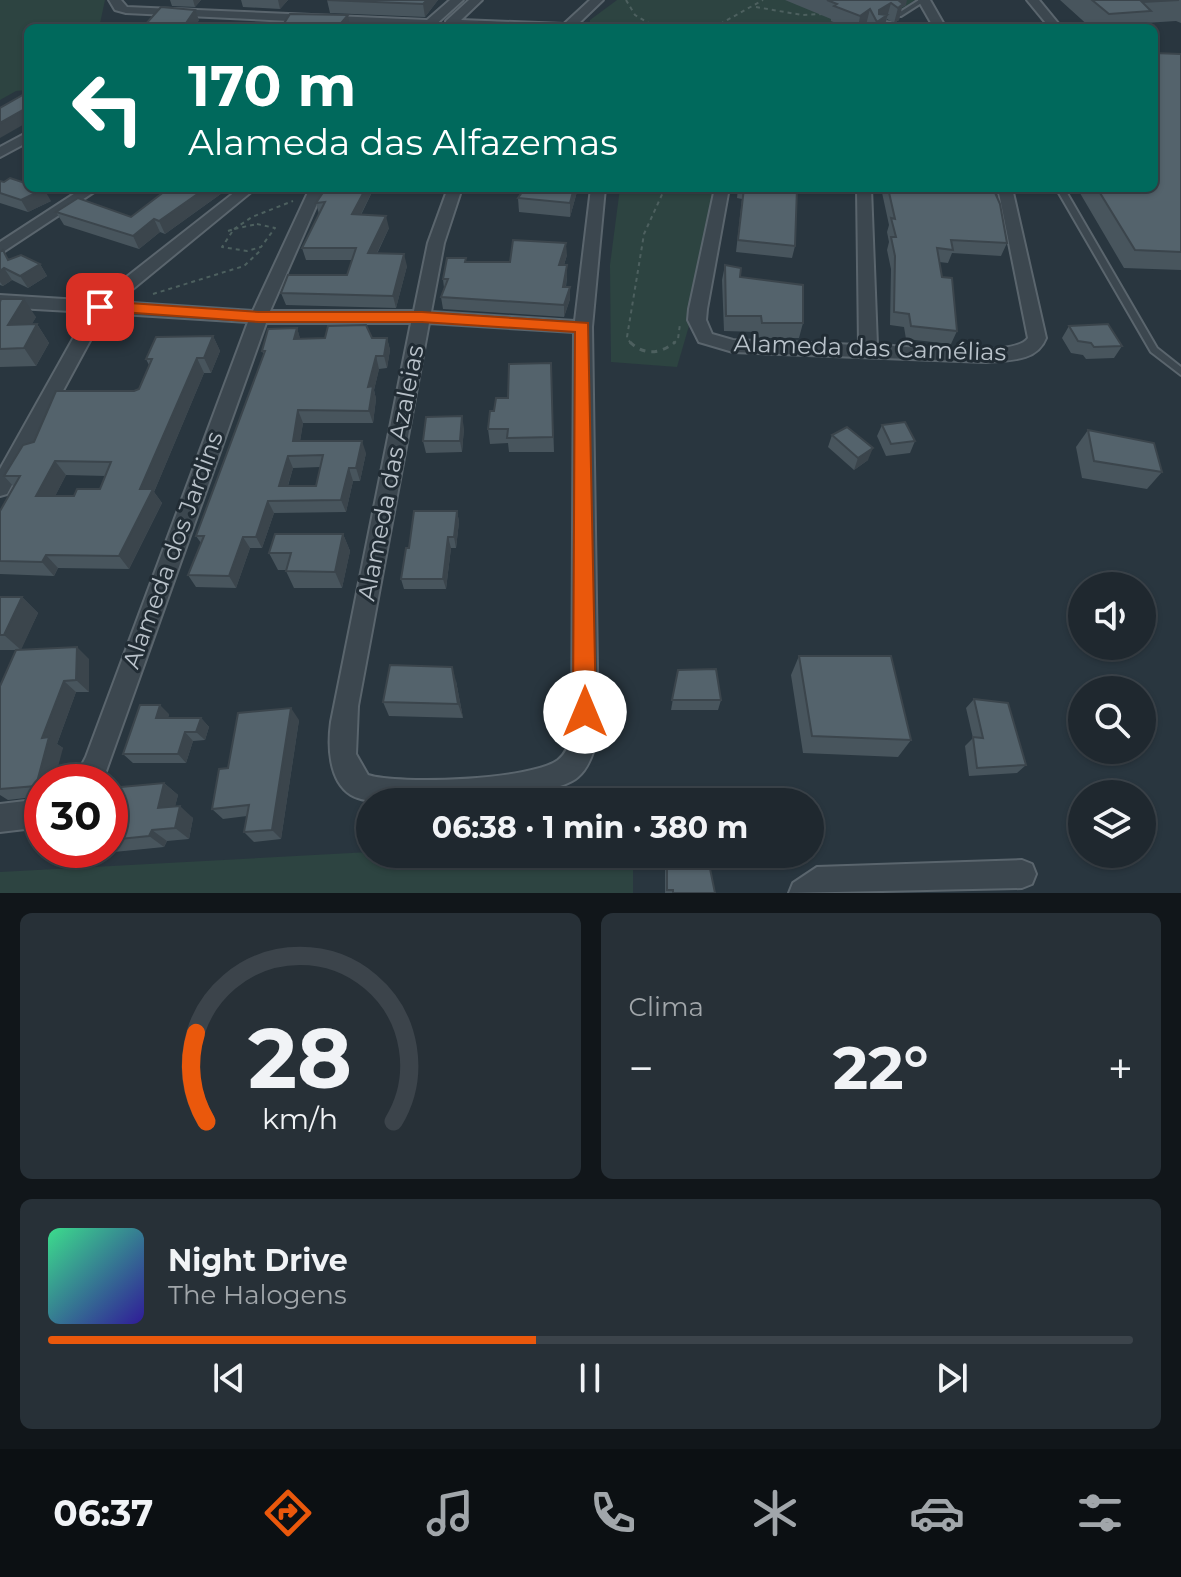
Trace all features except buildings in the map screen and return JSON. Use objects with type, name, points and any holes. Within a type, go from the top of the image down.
[{"type":"street","points":[[115,0],[119,8],[126,10],[388,24]]},
{"type":"street","points":[[428,24],[457,0]]},
{"type":"street","points":[[450,24],[476,0]]},
{"type":"street","points":[[571,24],[597,0]]},
{"type":"street","points":[[924,0],[938,24]]},
{"type":"street","points":[[1033,0],[1053,24]]},
{"type":"street","points":[[0,153],[24,138]]},
{"type":"street","points":[[0,249],[87,192]]},
{"type":"street","points":[[0,488],[100,307],[244,192]]},
{"type":"street","name":"Alameda dos Jardins","points":[[96,764],[259,317],[314,192]]},
{"type":"street","name":"Alameda das Azaleias","points":[[454,192],[436,243],[367,591],[341,745],[343,761],[361,786],[398,793],[512,786],[565,773],[580,755],[585,733],[583,327]]},
{"type":"street","points":[[0,301],[259,317],[422,317],[583,327],[598,192]]},
{"type":"street","name":"Alameda das Camélias","points":[[721,192],[698,309],[697,320],[705,338],[733,346],[986,356],[1022,352],[1034,346],[1037,329],[1006,192]]},
{"type":"street","points":[[864,192],[868,351]]},
{"type":"street","points":[[0,818],[24,815]]},
{"type":"street","points":[[810,887],[1022,874]]},
{"type":"lane","points":[[899,15],[924,0]]},
{"type":"lane","points":[[1062,192],[1154,350],[1181,372]]},
{"type":"path","points":[[626,0],[635,15],[650,24]]},
{"type":"path","points":[[721,24],[756,7],[763,0]]},
{"type":"path","points":[[756,7],[802,15],[827,12]]},
{"type":"path","points":[[262,249],[240,251],[222,247],[228,231],[258,213],[310,192]]},
{"type":"path","points":[[663,192],[644,234],[628,330],[631,346],[654,352],[673,347],[678,339],[681,313]]},
{"type":"path","points":[[148,295],[235,270],[272,240],[275,228],[264,224],[245,224],[228,231]]},
{"type":"green space","points":[[0,0],[105,0],[100,24],[24,24],[24,90],[0,100]]},
{"type":"green space","points":[[617,0],[915,0],[878,24],[590,24],[590,20]]},
{"type":"green space","points":[[619,192],[717,192],[691,319],[677,367],[611,362],[610,265]]},
{"type":"green space","points":[[356,853],[356,868],[633,868],[633,893],[0,893],[0,872],[128,868],[128,865]]},
{"type":"route","points":[[100,307],[259,317],[422,317],[583,327],[585,712]]}]
